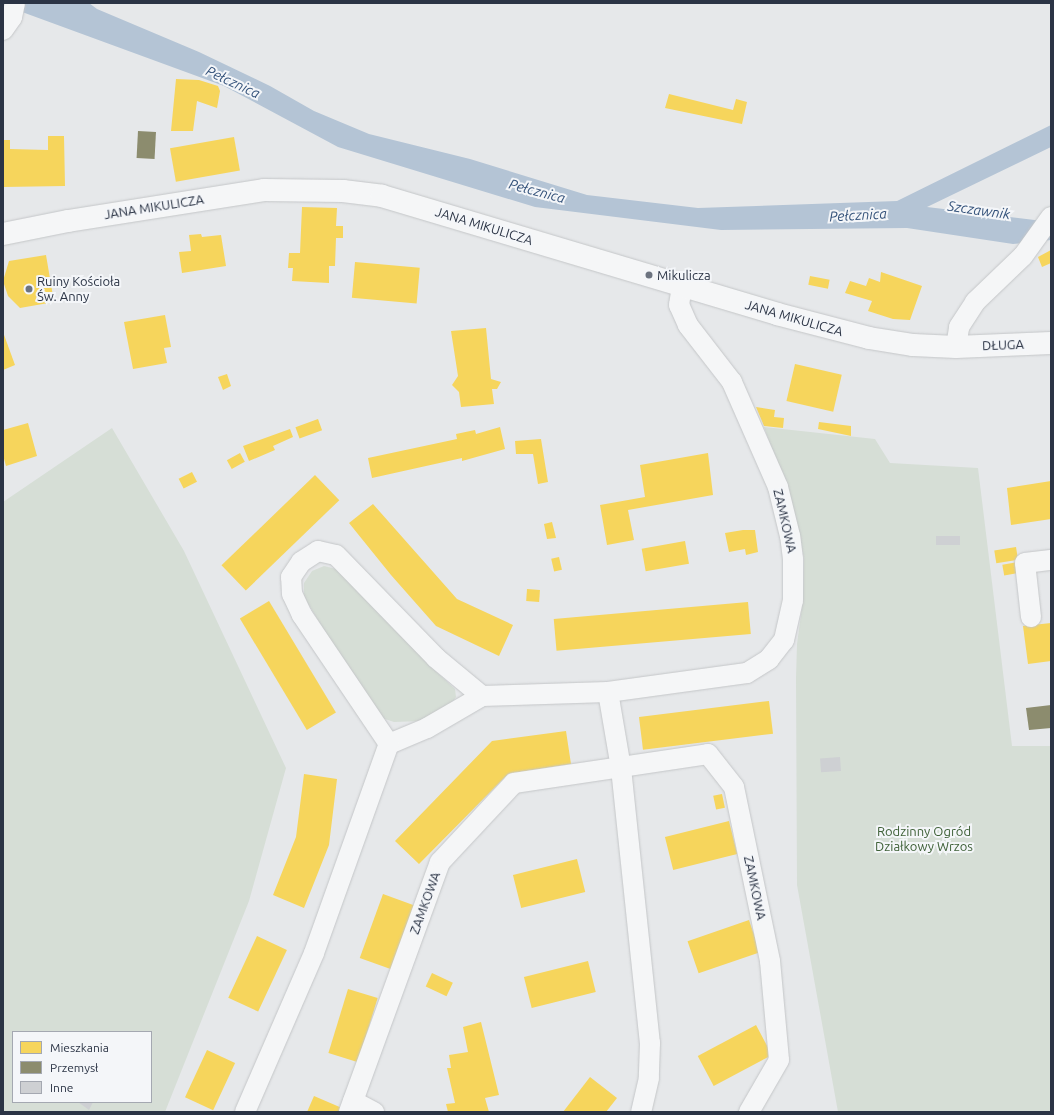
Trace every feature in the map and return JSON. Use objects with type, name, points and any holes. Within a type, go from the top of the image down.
[{"type":"street","name":"JANA MIKULICZA","points":[[3,234],[68,221],[264,190],[343,191],[382,196],[777,314],[869,338],[913,345],[956,347]]},
{"type":"street","points":[[956,347],[959,327],[975,302],[1023,256],[1051,217]]},
{"type":"street","name":"ZAMKOWA","points":[[389,744],[427,728],[482,696],[608,692],[747,673],[769,659],[784,640],[792,600],[793,559],[790,536],[778,487],[732,382],[688,325],[679,305],[682,285]]},
{"type":"street","name":"DŁUGA","points":[[956,347],[1051,343]]},
{"type":"street","points":[[245,1112],[314,953],[389,744],[302,615],[292,594],[291,577],[301,562],[318,551],[336,555],[350,567],[436,658],[482,696]]},
{"type":"street","points":[[1031,617],[1025,563],[1051,560]]},
{"type":"street","points":[[608,692],[621,768],[650,1043],[650,1078],[641,1112]]},
{"type":"street","name":"ZAMKOWA","points":[[374,1112],[351,1106],[440,862],[514,784],[708,754],[734,787],[770,961],[779,1060],[749,1112]]},
{"type":"green space","name":"Rodzinny Ogród Działkowy Wrzos","points":[[764,427],[875,439],[890,463],[978,468],[1012,746],[1051,746],[1051,1112],[838,1112],[797,885],[796,678],[797,644],[803,600],[804,559],[800,537],[785,485]]},
{"type":"green space","points":[[112,428],[184,551],[286,768],[249,901],[165,1112],[3,1112],[3,502]]},
{"type":"green space","points":[[324,566],[344,571],[428,664],[455,689],[456,697],[450,706],[422,721],[394,722],[382,718],[352,676],[304,597],[304,583],[312,571]]},
{"type":"water","name":"Pełcznica","points":[[3,3],[89,3],[97,9],[199,52],[270,86],[314,111],[369,134],[470,159],[587,195],[698,208],[897,201],[1051,125],[1051,147],[927,207],[1051,222],[1051,240],[1013,244],[907,228],[721,230],[535,207],[338,147],[224,86],[3,5]]},
{"type":"building: Mieszkania","points":[[176,79],[199,80],[218,86],[220,91],[217,108],[197,101],[193,131],[171,131]]},
{"type":"building: Mieszkania","points":[[669,94],[733,110],[736,99],[747,102],[742,124],[665,108]]},
{"type":"building: Mieszkania","points":[[48,136],[64,136],[65,186],[3,187],[3,140],[10,140],[10,149],[48,150]]},
{"type":"building: Mieszkania","points":[[234,137],[240,170],[176,182],[170,148]]},
{"type":"building: Mieszkania","points":[[302,207],[337,208],[336,226],[343,226],[343,238],[336,238],[335,266],[329,266],[329,283],[292,281],[293,268],[288,268],[289,253],[300,253]]},
{"type":"building: Mieszkania","points":[[201,234],[202,237],[221,235],[226,266],[182,273],[179,252],[191,251],[189,235]]},
{"type":"building: Mieszkania","points":[[1051,250],[1051,263],[1042,267],[1038,257]]},
{"type":"building: Mieszkania","name":"Ruiny Kościoła Św. Anny","points":[[46,255],[54,302],[20,308],[8,296],[3,281],[9,261]]},
{"type":"building: Mieszkania","points":[[355,262],[420,268],[417,304],[352,298]]},
{"type":"building: Mieszkania","points":[[881,272],[922,286],[910,320],[893,319],[868,311],[872,301],[845,293],[850,281],[866,286],[869,278],[880,282]]},
{"type":"building: Mieszkania","points":[[810,276],[830,280],[828,289],[808,285]]},
{"type":"building: Mieszkania","points":[[165,315],[171,347],[164,348],[167,363],[133,369],[124,322]]},
{"type":"building: Mieszkania","points":[[486,328],[491,379],[501,382],[497,389],[492,389],[494,404],[461,407],[459,392],[452,385],[458,376],[451,331]]},
{"type":"building: Mieszkania","points":[[3,332],[15,365],[3,370]]},
{"type":"building: Mieszkania","points":[[795,364],[842,375],[833,412],[786,401]]},
{"type":"building: Mieszkania","points":[[227,374],[231,386],[223,390],[218,377]]},
{"type":"building: Mieszkania","points":[[756,407],[775,410],[774,417],[784,418],[783,428],[764,426]]},
{"type":"building: Mieszkania","points":[[318,419],[322,430],[300,438],[295,427]]},
{"type":"building: Mieszkania","points":[[819,422],[851,426],[851,436],[818,429]]},
{"type":"building: Mieszkania","points":[[28,423],[37,456],[6,466],[3,455],[3,430]]},
{"type":"building: Mieszkania","points":[[500,427],[505,449],[462,461],[462,458],[372,478],[368,458],[457,439],[456,434],[475,430],[476,434]]},
{"type":"building: Mieszkania","points":[[290,429],[293,437],[273,446],[275,450],[249,461],[243,446]]},
{"type":"building: Mieszkania","points":[[541,439],[548,482],[538,484],[533,454],[516,454],[515,441]]},
{"type":"building: Mieszkania","points":[[240,453],[245,462],[232,469],[227,460]]},
{"type":"building: Mieszkania","points":[[708,453],[713,495],[628,510],[634,540],[607,545],[600,505],[645,497],[640,465]]},
{"type":"building: Mieszkania","points":[[192,472],[197,482],[184,489],[179,479]]},
{"type":"building: Mieszkania","points":[[315,475],[339,500],[246,590],[221,565]]},
{"type":"building: Mieszkania","points":[[1051,481],[1051,519],[1011,525],[1007,488]]},
{"type":"building: Mieszkania","points":[[373,504],[457,599],[513,625],[499,656],[436,626],[391,575],[349,523]]},
{"type":"building: Mieszkania","points":[[552,522],[556,538],[547,539],[544,524]]},
{"type":"building: Mieszkania","points":[[755,530],[758,552],[746,555],[745,549],[729,552],[725,533]]},
{"type":"building: Mieszkania","points":[[685,541],[689,564],[646,571],[642,549]]},
{"type":"building: Mieszkania","points":[[1016,547],[1018,560],[996,563],[994,550]]},
{"type":"building: Mieszkania","points":[[559,557],[562,570],[554,571],[551,559]]},
{"type":"building: Mieszkania","points":[[1023,561],[1025,572],[1004,575],[1002,565]]},
{"type":"building: Mieszkania","points":[[527,589],[540,590],[539,602],[526,601]]},
{"type":"building: Mieszkania","points":[[269,601],[336,712],[307,730],[240,619]]},
{"type":"building: Mieszkania","points":[[748,602],[751,634],[557,651],[554,619]]},
{"type":"building: Mieszkania","points":[[1051,623],[1051,661],[1028,664],[1023,626]]},
{"type":"building: Mieszkania","points":[[769,701],[773,734],[643,750],[639,717]]},
{"type":"building: Mieszkania","points":[[566,731],[571,764],[508,774],[419,864],[395,841],[492,741]]},
{"type":"building: Mieszkania","points":[[304,774],[337,779],[329,845],[304,908],[273,895],[296,837]]},
{"type":"building: Mieszkania","points":[[722,794],[725,808],[716,810],[713,796]]},
{"type":"building: Mieszkania","points":[[729,821],[737,854],[673,870],[665,837]]},
{"type":"building: Mieszkania","points":[[577,859],[585,892],[521,908],[513,875]]},
{"type":"building: Mieszkania","points":[[383,894],[416,906],[393,970],[360,958]]},
{"type":"building: Mieszkania","points":[[749,920],[760,952],[699,973],[688,941]]},
{"type":"building: Mieszkania","points":[[257,936],[287,950],[258,1012],[228,998]]},
{"type":"building: Mieszkania","points":[[588,961],[596,992],[532,1008],[524,977]]},
{"type":"building: Mieszkania","points":[[432,973],[453,983],[447,996],[426,987]]},
{"type":"building: Mieszkania","points":[[348,989],[378,998],[358,1062],[328,1053]]},
{"type":"building: Mieszkania","points":[[481,1022],[499,1095],[485,1098],[489,1112],[448,1112],[446,1104],[455,1103],[447,1068],[451,1068],[449,1055],[468,1052],[463,1027]]},
{"type":"building: Mieszkania","points":[[756,1025],[772,1055],[714,1086],[698,1056]]},
{"type":"building: Mieszkania","points":[[207,1050],[235,1063],[213,1110],[185,1097]]},
{"type":"building: Mieszkania","points":[[590,1077],[617,1098],[606,1112],[563,1112]]},
{"type":"building: Mieszkania","points":[[314,1096],[342,1108],[341,1112],[307,1112]]},
{"type":"building: Przemysł","points":[[138,131],[156,132],[155,159],[137,158]]},
{"type":"building: Przemysł","points":[[1051,705],[1051,728],[1029,730],[1026,708]]},
{"type":"building: Inne","points":[[936,536],[960,536],[960,545],[936,545]]},
{"type":"building: Inne","points":[[840,757],[841,771],[821,772],[820,758]]},
{"type":"building: Inne","points":[[79,1103],[92,1103],[89,1110]]},
{"type":"place","name":"Mikulicza","points":[[649,275]]},
{"type":"place","name":"Ruiny Kościoła Św. Anny","points":[[29,289]]},
{"type":"water label","name":"Szczawnik","points":[[979,210]]}]
